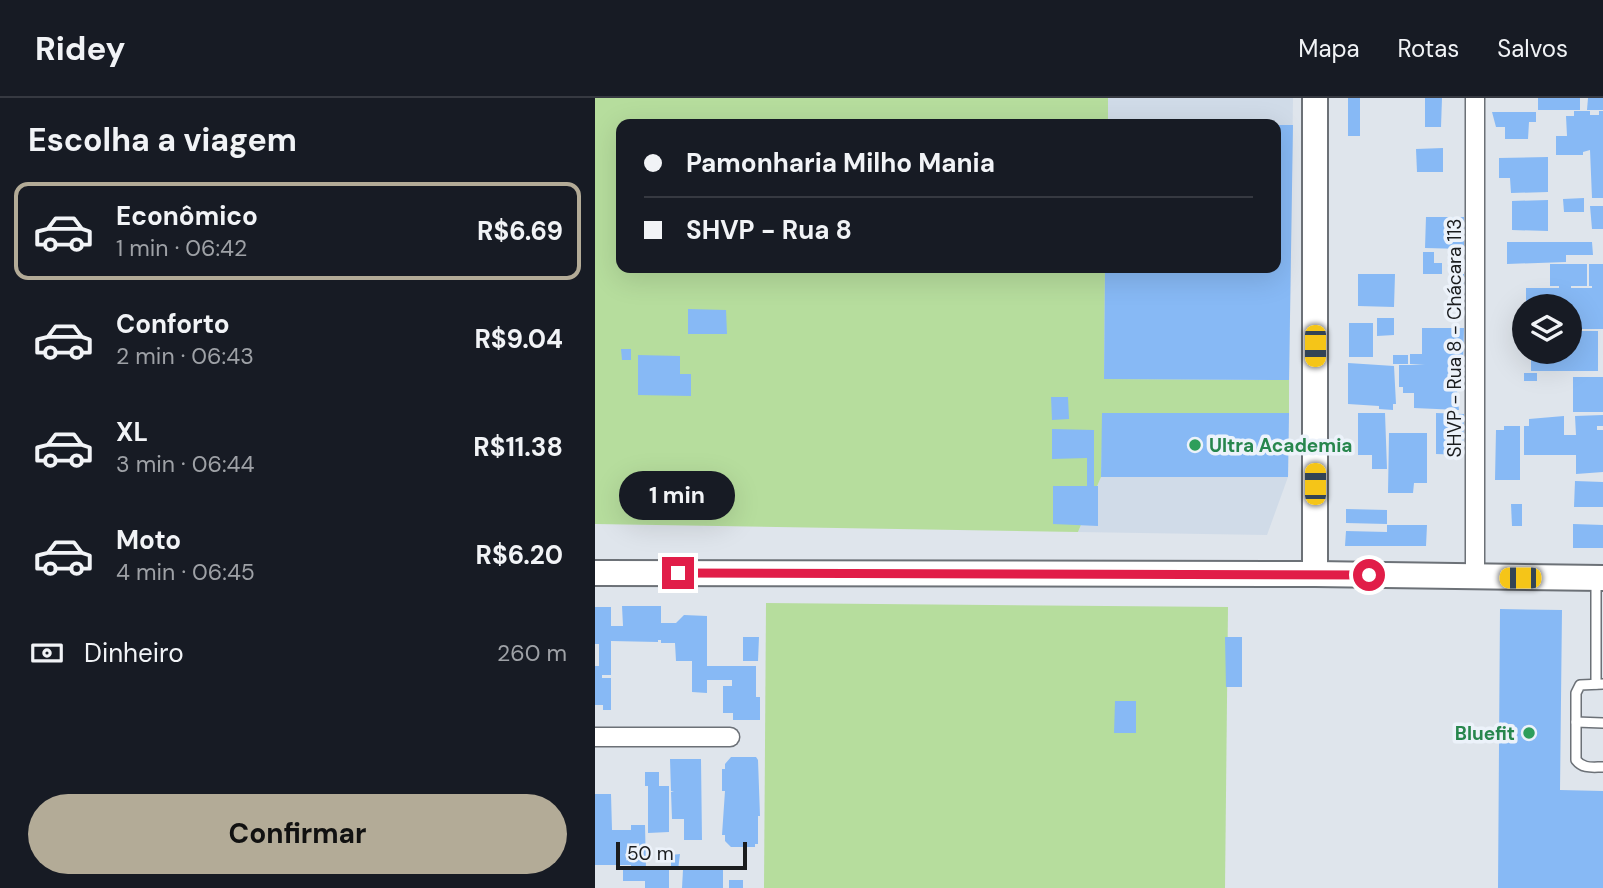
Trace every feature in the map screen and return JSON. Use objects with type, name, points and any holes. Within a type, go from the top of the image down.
[{"type":"street","points":[[1315,98],[1315,574]]},
{"type":"street","name":"SHVP - Rua 8 - Chácara 113","points":[[1475,98],[1475,578]]},
{"type":"street","points":[[595,573],[1315,574],[1599,578]]},
{"type":"street","points":[[595,737],[730,737]]},
{"type":"lane","points":[[1599,578],[1600,684],[1580,685],[1576,693],[1576,760],[1586,767],[1603,767]]},
{"type":"lane","points":[[1576,722],[1603,723]]},
{"type":"shaded area","points":[[1108,98],[1293,98],[1288,477],[1267,535],[1078,532],[1101,477],[1105,273],[1281,273],[1281,119],[1108,119]]},
{"type":"green space","points":[[595,98],[1108,98],[1108,119],[616,119],[616,273],[1105,273],[1104,379],[1289,380],[1289,413],[1103,413],[1101,477],[1078,532],[595,524]]},
{"type":"green space","points":[[766,603],[1228,607],[1225,888],[764,888]]},
{"type":"building","points":[[1348,98],[1360,98],[1360,136],[1348,136]]},
{"type":"building","points":[[1425,98],[1442,98],[1441,127],[1425,127]]},
{"type":"building","points":[[1538,98],[1580,98],[1580,110],[1538,110]]},
{"type":"building","points":[[1588,98],[1603,98],[1603,110],[1587,110]]},
{"type":"building","points":[[1574,111],[1590,111],[1590,115],[1599,115],[1599,111],[1603,111],[1603,198],[1592,198],[1590,150],[1583,152],[1583,155],[1556,155],[1556,136],[1567,136],[1566,116],[1574,116]]},
{"type":"building","points":[[1492,112],[1536,112],[1536,122],[1529,122],[1528,139],[1505,139],[1505,127],[1496,127]]},
{"type":"building","points":[[1281,125],[1293,125],[1289,380],[1104,379],[1105,273],[1281,273]]},
{"type":"building","points":[[1443,148],[1443,172],[1417,172],[1416,149]]},
{"type":"building","points":[[1548,157],[1548,192],[1511,193],[1510,178],[1499,178],[1499,158]]},
{"type":"building","points":[[1584,198],[1584,212],[1564,212],[1563,199]]},
{"type":"building","points":[[1548,200],[1548,231],[1512,230],[1512,201]]},
{"type":"building","points":[[1590,206],[1603,206],[1603,229],[1592,229]]},
{"type":"building","points":[[1426,217],[1464,217],[1464,249],[1425,248]]},
{"type":"building","points":[[1507,242],[1592,242],[1593,255],[1566,255],[1566,262],[1507,264]]},
{"type":"building","points":[[1423,252],[1434,252],[1434,263],[1442,263],[1442,274],[1423,274]]},
{"type":"building","points":[[1550,264],[1587,264],[1587,286],[1571,288],[1592,288],[1589,286],[1589,264],[1603,264],[1603,329],[1582,329],[1582,294],[1526,294],[1526,288],[1559,288],[1550,286]]},
{"type":"building","points":[[1358,274],[1395,274],[1394,307],[1358,306]]},
{"type":"building","points":[[1452,274],[1464,274],[1464,284],[1452,281]]},
{"type":"building","points":[[688,309],[726,310],[727,334],[688,334]]},
{"type":"building","points":[[1377,318],[1394,318],[1394,335],[1377,336]]},
{"type":"building","points":[[1349,323],[1373,323],[1373,357],[1349,357]]},
{"type":"building","points":[[1422,328],[1464,328],[1463,365],[1449,365],[1449,374],[1459,374],[1459,388],[1454,388],[1457,390],[1459,410],[1414,408],[1414,393],[1403,393],[1403,387],[1399,387],[1399,365],[1425,365],[1410,364],[1410,354],[1422,354]]},
{"type":"building","points":[[1582,331],[1598,331],[1598,371],[1531,371],[1531,364],[1582,364]]},
{"type":"building","points":[[621,349],[631,349],[631,360],[622,360]]},
{"type":"building","points":[[638,355],[680,356],[680,374],[691,374],[691,396],[638,395]]},
{"type":"building","points":[[1393,355],[1408,355],[1408,364],[1393,364]]},
{"type":"building","points":[[1348,363],[1394,366],[1396,404],[1393,404],[1393,410],[1379,409],[1379,406],[1348,404]]},
{"type":"building","points":[[1524,373],[1537,373],[1537,381],[1524,381]]},
{"type":"building","points":[[1573,377],[1603,377],[1603,412],[1573,412]]},
{"type":"building","points":[[1051,397],[1068,397],[1069,419],[1052,420]]},
{"type":"building","name":"Ultra Academia","points":[[1102,413],[1289,413],[1288,477],[1101,477]]},
{"type":"building","points":[[1358,413],[1385,413],[1387,469],[1372,469],[1372,455],[1358,455]]},
{"type":"building","points":[[1436,413],[1464,414],[1463,455],[1436,454]]},
{"type":"building","points":[[1603,415],[1603,426],[1597,426],[1597,430],[1603,430],[1603,472],[1576,474],[1576,455],[1524,455],[1524,426],[1529,426],[1529,419],[1564,416],[1564,435],[1576,435],[1575,416]]},
{"type":"building","points":[[1504,426],[1520,426],[1520,480],[1495,480],[1496,430],[1504,430]]},
{"type":"building","points":[[1052,429],[1094,430],[1094,486],[1098,486],[1098,526],[1053,524],[1053,486],[1087,486],[1087,458],[1052,459]]},
{"type":"building","points":[[1389,433],[1427,433],[1427,483],[1414,483],[1413,493],[1388,493]]},
{"type":"building","points":[[1575,481],[1603,482],[1603,507],[1574,507]]},
{"type":"building","points":[[1511,504],[1522,504],[1522,526],[1512,526]]},
{"type":"building","points":[[1346,509],[1387,510],[1387,524],[1346,523]]},
{"type":"building","points":[[1573,524],[1603,525],[1603,548],[1573,548]]},
{"type":"building","points":[[1387,525],[1427,525],[1426,546],[1345,546],[1346,531],[1387,532]]},
{"type":"building","points":[[622,606],[661,606],[661,623],[676,623],[684,615],[707,616],[707,666],[756,666],[756,697],[760,697],[760,720],[733,720],[733,713],[723,713],[723,686],[732,686],[732,680],[707,680],[707,693],[692,692],[692,661],[676,661],[675,643],[661,643],[661,640],[611,641],[611,675],[602,675],[602,678],[611,678],[611,710],[603,710],[603,705],[595,705],[595,666],[599,666],[599,644],[595,644],[595,607],[611,607],[611,626],[623,626]]},
{"type":"building","points":[[1500,609],[1562,610],[1560,790],[1603,791],[1603,888],[1498,888]]},
{"type":"building","points":[[743,637],[759,637],[758,661],[743,661]]},
{"type":"building","points":[[1225,637],[1242,637],[1242,687],[1226,687]]},
{"type":"building","points":[[1115,701],[1136,701],[1136,733],[1114,733]]},
{"type":"building","points":[[731,757],[756,757],[758,760],[760,816],[758,844],[755,844],[755,847],[731,847],[725,841],[725,835],[722,835],[725,791],[722,791],[722,769],[725,769],[725,764]]},
{"type":"building","points":[[670,759],[701,759],[702,840],[684,840],[684,819],[672,819],[671,792],[674,791],[671,791]]},
{"type":"building","points":[[645,772],[659,772],[659,786],[669,786],[669,832],[648,833],[648,786],[645,786]]},
{"type":"building","points":[[595,794],[611,794],[612,830],[631,830],[631,825],[645,825],[646,870],[669,870],[669,888],[645,888],[645,881],[623,881],[623,870],[631,870],[631,865],[595,865]]},
{"type":"building","points":[[680,854],[678,870],[671,870],[671,855]]},
{"type":"building","points":[[683,870],[723,870],[723,888],[682,888]]},
{"type":"building","points":[[729,880],[743,880],[743,888],[729,888]]},
{"type":"place","name":"Ultra Academia","points":[[1195,445]]},
{"type":"place","name":"Bluefit","points":[[1529,733]]},
{"type":"route","points":[[678,573],[1369,575]]}]
